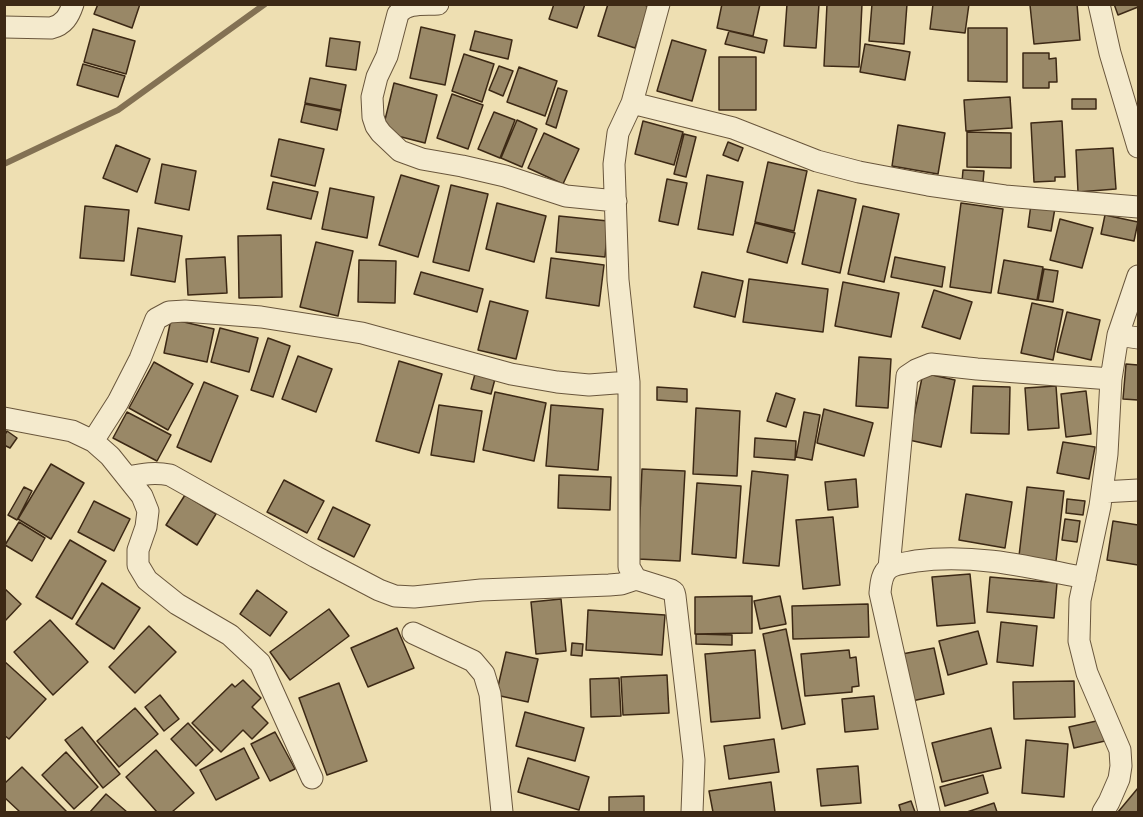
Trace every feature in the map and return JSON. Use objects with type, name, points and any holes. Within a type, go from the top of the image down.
[{"type":"street","points":[[4,27],[57,27],[63,24],[73,4]]},
{"type":"street","points":[[438,4],[409,6],[402,8],[398,14],[387,56],[372,97],[373,117],[381,133],[400,151],[422,159],[505,176],[566,196],[616,201]]},
{"type":"street","points":[[636,579],[629,567],[629,382],[618,280],[614,164],[618,134],[632,103],[659,4]]},
{"type":"street","points":[[1099,4],[1110,53],[1138,147]]},
{"type":"street","points":[[632,103],[733,128],[817,161],[859,172],[1005,196],[1138,207]]},
{"type":"street","points":[[1102,813],[1119,779],[1120,750],[1087,672],[1079,640],[1080,600],[1102,492],[1107,454],[1111,379],[1128,336],[1138,276]]},
{"type":"street","points":[[93,441],[118,402],[140,359],[156,319],[169,312],[184,311],[261,317],[362,333],[511,374],[557,382],[589,385],[629,382]]},
{"type":"street","points":[[889,568],[908,376],[931,364],[1111,379]]},
{"type":"street","points":[[4,417],[72,431],[93,441],[128,477],[142,496],[148,511],[146,527],[138,550],[138,565],[147,580],[177,604],[230,635],[260,663],[312,778]]},
{"type":"street","points":[[128,477],[150,473],[170,475],[316,557],[395,596],[414,597],[481,590],[609,585],[636,579],[671,590],[675,596],[694,760],[692,813]]},
{"type":"street","points":[[1102,492],[1138,490]]},
{"type":"street","points":[[929,813],[880,593],[882,577],[889,568],[900,564],[934,559],[996,561],[1085,578]]},
{"type":"street","points":[[413,633],[473,661],[484,674],[489,694],[502,813]]},
{"type":"street","points":[[1120,750],[1138,764]]},
{"type":"building","points":[[98,4],[140,4],[132,28],[94,14]]},
{"type":"building","points":[[554,4],[585,4],[577,28],[549,19]]},
{"type":"building","points":[[608,4],[643,4],[649,7],[635,48],[598,36]]},
{"type":"building","points":[[722,4],[760,4],[753,36],[717,28]]},
{"type":"building","points":[[787,4],[819,4],[816,48],[784,46]]},
{"type":"building","points":[[827,4],[862,4],[859,67],[824,66]]},
{"type":"building","points":[[872,4],[907,4],[904,44],[869,41]]},
{"type":"building","points":[[933,4],[969,4],[965,33],[930,29]]},
{"type":"building","points":[[1077,4],[1080,40],[1034,44],[1030,5]]},
{"type":"building","points":[[1114,4],[1138,4],[1138,7],[1118,15]]},
{"type":"building","points":[[421,27],[455,35],[445,85],[410,78]]},
{"type":"building","points":[[968,28],[1007,28],[1007,82],[968,81]]},
{"type":"building","points":[[93,29],[135,41],[126,74],[84,62]]},
{"type":"building","points":[[475,31],[512,40],[508,59],[470,50]]},
{"type":"building","points":[[729,31],[767,40],[764,53],[725,44]]},
{"type":"building","points":[[330,38],[360,42],[356,70],[326,66]]},
{"type":"building","points":[[672,40],[706,50],[692,101],[657,91]]},
{"type":"building","points":[[865,44],[910,52],[905,80],[860,72]]},
{"type":"building","points":[[1023,53],[1049,53],[1049,59],[1056,58],[1057,82],[1049,82],[1049,88],[1023,88]]},
{"type":"building","points":[[464,54],[494,64],[482,102],[452,91]]},
{"type":"building","points":[[719,57],[756,57],[756,110],[719,110]]},
{"type":"building","points":[[83,64],[125,76],[118,97],[77,85]]},
{"type":"building","points":[[499,66],[513,71],[503,96],[489,90]]},
{"type":"building","points":[[519,67],[557,81],[545,116],[507,102]]},
{"type":"building","points":[[310,78],[346,85],[341,110],[305,103]]},
{"type":"building","points":[[394,83],[437,95],[425,143],[382,132]]},
{"type":"building","points":[[558,88],[567,91],[556,128],[546,124]]},
{"type":"building","points":[[452,94],[483,105],[468,149],[437,138]]},
{"type":"building","points":[[1010,97],[1012,128],[966,131],[964,100]]},
{"type":"building","points":[[1072,99],[1096,99],[1096,109],[1072,109]]},
{"type":"building","points":[[305,104],[341,111],[337,130],[301,122]]},
{"type":"building","points":[[494,112],[515,120],[500,158],[478,149]]},
{"type":"building","points":[[517,120],[537,129],[522,167],[501,158]]},
{"type":"building","points":[[643,121],[683,132],[674,165],[635,154]]},
{"type":"building","points":[[1062,121],[1065,177],[1055,177],[1055,181],[1034,182],[1031,123]]},
{"type":"building","points":[[898,125],[945,133],[938,174],[892,166]]},
{"type":"building","points":[[967,132],[1011,133],[1011,168],[967,167]]},
{"type":"building","points":[[544,133],[579,149],[563,184],[528,168]]},
{"type":"building","points":[[684,134],[696,137],[686,177],[674,174]]},
{"type":"building","points":[[279,139],[324,149],[315,186],[271,176]]},
{"type":"building","points":[[728,142],[743,148],[738,161],[723,155]]},
{"type":"building","points":[[116,145],[150,159],[137,192],[103,178]]},
{"type":"building","points":[[1113,148],[1116,189],[1078,192],[1076,150]]},
{"type":"building","points":[[768,162],[807,171],[794,231],[755,222]]},
{"type":"building","points":[[162,164],[196,171],[189,210],[155,203]]},
{"type":"building","points":[[963,170],[984,171],[983,183],[962,182]]},
{"type":"building","points":[[401,175],[439,186],[418,257],[379,245]]},
{"type":"building","points":[[707,175],[743,182],[733,235],[698,229]]},
{"type":"building","points":[[667,179],[687,183],[678,225],[659,221]]},
{"type":"building","points":[[273,182],[318,192],[311,219],[267,209]]},
{"type":"building","points":[[451,185],[488,194],[469,271],[433,262]]},
{"type":"building","points":[[330,188],[374,197],[367,238],[322,229]]},
{"type":"building","points":[[818,190],[856,199],[840,273],[802,264]]},
{"type":"building","points":[[497,203],[546,216],[534,262],[486,249]]},
{"type":"building","points":[[961,203],[1003,209],[991,293],[950,287]]},
{"type":"building","points":[[1031,204],[1055,208],[1051,231],[1028,227]]},
{"type":"building","points":[[85,206],[129,210],[124,261],[80,258]]},
{"type":"building","points":[[863,206],[899,214],[884,282],[848,274]]},
{"type":"building","points":[[1105,215],[1138,222],[1134,241],[1101,234]]},
{"type":"building","points":[[559,216],[608,221],[605,257],[556,252]]},
{"type":"building","points":[[1060,219],[1093,228],[1082,268],[1050,260]]},
{"type":"building","points":[[755,223],[795,233],[787,263],[747,252]]},
{"type":"building","points":[[138,228],[182,236],[175,282],[131,275]]},
{"type":"building","points":[[281,235],[282,297],[239,298],[238,236]]},
{"type":"building","points":[[316,242],[353,251],[338,316],[300,307]]},
{"type":"building","points":[[225,257],[227,293],[188,295],[186,259]]},
{"type":"building","points":[[895,257],[945,267],[942,287],[891,277]]},
{"type":"building","points":[[551,258],[604,265],[599,306],[546,298]]},
{"type":"building","points":[[359,260],[396,261],[395,303],[358,302]]},
{"type":"building","points":[[1004,260],[1043,267],[1037,300],[998,293]]},
{"type":"building","points":[[1044,269],[1058,271],[1053,302],[1038,300]]},
{"type":"building","points":[[421,272],[483,289],[477,312],[414,294]]},
{"type":"building","points":[[702,272],[743,281],[735,317],[694,307]]},
{"type":"building","points":[[749,279],[828,289],[823,332],[743,322]]},
{"type":"building","points":[[843,282],[899,293],[891,337],[835,326]]},
{"type":"building","points":[[934,290],[972,302],[960,339],[922,327]]},
{"type":"building","points":[[490,301],[528,311],[516,359],[478,350]]},
{"type":"building","points":[[1032,303],[1063,310],[1053,360],[1021,353]]},
{"type":"building","points":[[1067,312],[1100,320],[1091,360],[1057,352]]},
{"type":"building","points":[[171,319],[214,329],[207,362],[164,353]]},
{"type":"building","points":[[220,328],[258,338],[249,372],[211,362]]},
{"type":"building","points":[[268,338],[290,346],[273,397],[251,390]]},
{"type":"building","points":[[298,356],[332,369],[316,412],[282,399]]},
{"type":"building","points":[[859,357],[891,359],[888,408],[856,406]]},
{"type":"building","points":[[399,361],[442,374],[419,453],[376,441]]},
{"type":"building","points":[[154,362],[193,384],[168,430],[129,408]]},
{"type":"building","points":[[1126,364],[1138,365],[1138,400],[1123,399]]},
{"type":"building","points":[[923,373],[955,380],[941,447],[909,440]]},
{"type":"building","points":[[475,374],[495,379],[491,394],[471,389]]},
{"type":"building","points":[[204,382],[238,396],[211,462],[177,447]]},
{"type":"building","points":[[973,386],[1010,387],[1009,434],[971,433]]},
{"type":"building","points":[[1056,386],[1059,428],[1028,430],[1025,388]]},
{"type":"building","points":[[657,387],[687,389],[687,402],[657,400]]},
{"type":"building","points":[[1086,391],[1091,434],[1066,437],[1061,394]]},
{"type":"building","points":[[495,392],[546,403],[534,461],[483,450]]},
{"type":"building","points":[[776,393],[795,399],[786,427],[767,421]]},
{"type":"building","points":[[439,405],[482,411],[474,462],[431,455]]},
{"type":"building","points":[[551,405],[603,409],[598,470],[546,466]]},
{"type":"building","points":[[696,408],[740,411],[737,476],[693,474]]},
{"type":"building","points":[[824,409],[873,423],[864,456],[817,443]]},
{"type":"building","points":[[127,412],[171,435],[157,461],[113,438]]},
{"type":"building","points":[[804,412],[820,415],[812,460],[796,457]]},
{"type":"building","points":[[7,431],[17,438],[10,448],[4,445],[4,436]]},
{"type":"building","points":[[755,438],[796,441],[795,460],[754,457]]},
{"type":"building","points":[[1063,442],[1095,447],[1089,479],[1057,473]]},
{"type":"building","points":[[51,464],[84,483],[51,539],[18,519]]},
{"type":"building","points":[[642,469],[685,471],[680,561],[638,559]]},
{"type":"building","points":[[752,471],[788,475],[779,566],[743,563]]},
{"type":"building","points":[[559,475],[611,477],[610,510],[558,508]]},
{"type":"building","points":[[856,479],[858,507],[828,510],[825,482]]},
{"type":"building","points":[[284,480],[324,501],[307,533],[267,512]]},
{"type":"building","points":[[697,483],[741,486],[736,558],[692,554]]},
{"type":"building","points":[[24,487],[32,491],[17,520],[8,515]]},
{"type":"building","points":[[1027,487],[1064,491],[1056,561],[1019,556]]},
{"type":"building","points":[[966,494],[1012,502],[1005,548],[959,540]]},
{"type":"building","points":[[185,495],[216,514],[197,545],[166,525]]},
{"type":"building","points":[[1067,499],[1085,501],[1083,515],[1066,513]]},
{"type":"building","points":[[94,501],[130,519],[114,551],[78,532]]},
{"type":"building","points":[[333,507],[370,525],[354,557],[318,539]]},
{"type":"building","points":[[833,517],[840,585],[803,589],[796,520]]},
{"type":"building","points":[[1065,519],[1080,521],[1077,542],[1062,540]]},
{"type":"building","points":[[1113,521],[1138,525],[1138,565],[1107,560]]},
{"type":"building","points":[[19,522],[45,538],[32,561],[5,545]]},
{"type":"building","points":[[70,540],[106,561],[72,619],[36,597]]},
{"type":"building","points":[[970,574],[975,623],[937,626],[932,577]]},
{"type":"building","points":[[990,577],[1057,583],[1054,618],[987,612]]},
{"type":"building","points":[[102,583],[140,608],[114,649],[76,624]]},
{"type":"building","points":[[4,588],[21,604],[4,622]]},
{"type":"building","points":[[257,590],[287,612],[270,636],[240,614]]},
{"type":"building","points":[[752,596],[752,633],[695,634],[695,597]]},
{"type":"building","points":[[780,596],[786,624],[760,629],[754,601]]},
{"type":"building","points":[[561,599],[566,651],[536,654],[531,602]]},
{"type":"building","points":[[868,604],[869,637],[793,639],[792,606]]},
{"type":"building","points":[[329,609],[349,636],[290,680],[270,652]]},
{"type":"building","points":[[588,610],[665,615],[662,655],[586,650]]},
{"type":"building","points":[[50,620],[88,662],[53,695],[14,652]]},
{"type":"building","points":[[1001,622],[1037,626],[1033,666],[997,662]]},
{"type":"building","points":[[149,626],[176,652],[135,693],[109,667]]},
{"type":"building","points":[[397,628],[414,668],[368,687],[351,648]]},
{"type":"building","points":[[786,629],[805,724],[782,729],[763,634]]},
{"type":"building","points":[[978,631],[987,664],[948,675],[939,641]]},
{"type":"building","points":[[696,634],[732,635],[732,645],[696,644]]},
{"type":"building","points":[[572,643],[583,644],[582,656],[571,655]]},
{"type":"building","points":[[934,648],[944,694],[912,701],[902,654]]},
{"type":"building","points":[[755,650],[760,718],[711,722],[705,654]]},
{"type":"building","points":[[849,650],[850,658],[856,657],[859,686],[852,687],[852,692],[805,696],[801,654]]},
{"type":"building","points":[[506,652],[538,659],[528,702],[496,695]]},
{"type":"building","points":[[4,661],[46,699],[9,739],[4,735]]},
{"type":"building","points":[[667,675],[669,713],[623,715],[621,677]]},
{"type":"building","points":[[619,678],[621,716],[591,717],[590,679]]},
{"type":"building","points":[[243,680],[261,698],[252,707],[268,723],[252,739],[243,730],[221,752],[192,723],[232,684],[235,687]]},
{"type":"building","points":[[1074,681],[1075,717],[1014,719],[1013,682]]},
{"type":"building","points":[[339,683],[367,761],[327,775],[299,698]]},
{"type":"building","points":[[160,695],[179,719],[164,731],[145,707]]},
{"type":"building","points":[[874,696],[878,729],[845,732],[842,699]]},
{"type":"building","points":[[135,708],[158,734],[119,767],[97,741]]},
{"type":"building","points":[[525,712],[584,728],[575,761],[516,746]]},
{"type":"building","points":[[1101,720],[1105,741],[1074,748],[1069,727]]},
{"type":"building","points":[[188,723],[213,750],[196,766],[171,739]]},
{"type":"building","points":[[82,727],[120,774],[103,788],[65,740]]},
{"type":"building","points":[[991,728],[1001,768],[942,782],[932,743]]},
{"type":"building","points":[[275,732],[295,769],[270,781],[251,744]]},
{"type":"building","points":[[774,739],[779,772],[729,779],[724,746]]},
{"type":"building","points":[[1026,740],[1068,744],[1064,797],[1022,793]]},
{"type":"building","points":[[244,748],[259,778],[216,800],[200,770]]},
{"type":"building","points":[[156,750],[194,793],[172,812],[157,812],[126,777]]},
{"type":"building","points":[[66,752],[98,787],[74,809],[42,775]]},
{"type":"building","points":[[528,758],[589,777],[579,810],[518,792]]},
{"type":"building","points":[[858,766],[861,803],[821,806],[817,769]]},
{"type":"building","points":[[22,767],[67,812],[20,812],[4,797],[4,784]]},
{"type":"building","points":[[983,775],[988,793],[945,806],[940,787]]},
{"type":"building","points":[[771,782],[775,812],[713,812],[709,791]]},
{"type":"building","points":[[1138,788],[1138,812],[1118,812]]},
{"type":"building","points":[[106,794],[127,812],[90,812]]},
{"type":"building","points":[[644,796],[644,812],[609,812],[609,797]]},
{"type":"building","points":[[911,801],[915,812],[901,812],[899,805]]},
{"type":"building","points":[[994,803],[997,812],[967,812]]},
{"type":"waterway","points":[[4,164],[118,110],[265,4]]}]
